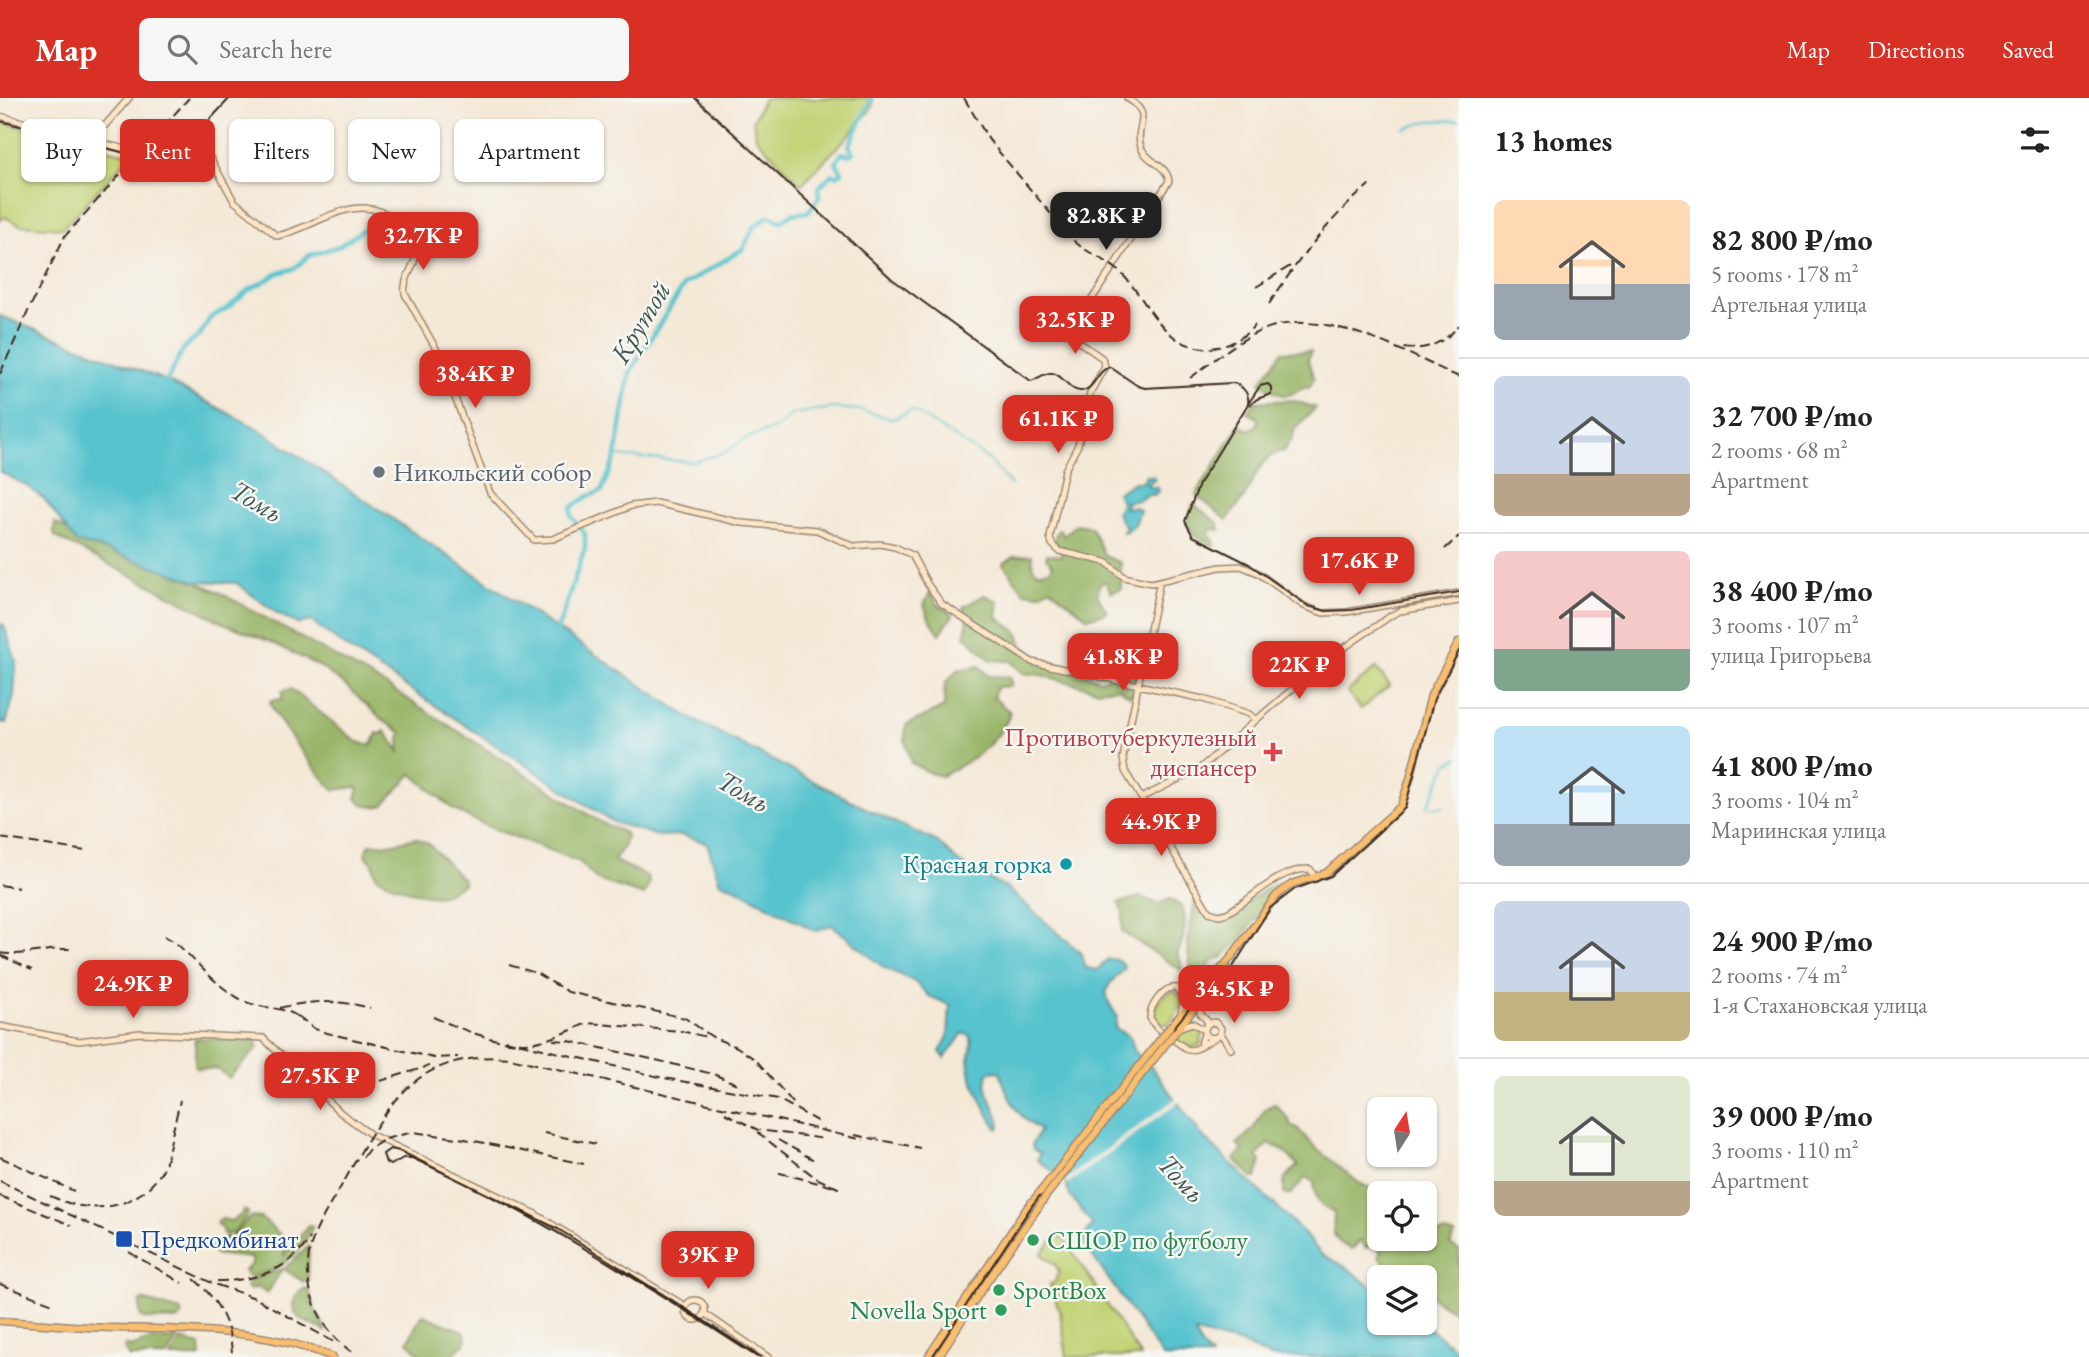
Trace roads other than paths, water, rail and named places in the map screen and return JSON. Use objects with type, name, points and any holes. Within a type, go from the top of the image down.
[{"type":"main road","points":[[106,124],[129,98]]},
{"type":"main road","points":[[1127,98],[1138,105],[1143,114],[1140,144],[1142,150],[1168,174],[1169,181],[1087,304],[1070,335],[1102,358],[1105,368],[1085,408],[1077,445],[1065,470],[1050,537],[1052,544],[1059,551],[1105,562],[1125,577],[1151,583],[1158,591]]},
{"type":"main road","points":[[0,116],[21,121]]},
{"type":"main road","points":[[106,144],[145,154],[163,155],[173,152],[185,131],[192,129],[234,201],[276,236],[338,212],[376,210],[391,216],[414,240],[416,251],[404,284],[405,294],[418,313],[444,366],[490,493],[534,539],[547,540],[631,506],[656,502],[725,520],[817,530],[853,546],[880,544],[901,549],[912,555],[942,604],[1021,657],[1137,687],[1203,699],[1249,714],[1256,720]]},
{"type":"main road","points":[[1151,583],[1172,576],[1241,566],[1258,573],[1304,606],[1335,614],[1459,593]]},
{"type":"main road","points":[[1160,581],[1137,687],[1123,763],[1125,771],[1209,912],[1219,915],[1227,913],[1242,905],[1265,886],[1302,869],[1310,869],[1316,878]]},
{"type":"main road","points":[[1141,798],[1199,769],[1325,661],[1400,611],[1459,601]]},
{"type":"main road","points":[[1396,604],[1400,611]]},
{"type":"main road","points":[[939,1357],[1043,1194],[1173,1029],[1233,961],[1272,903],[1293,886],[1328,874],[1403,807],[1429,707],[1459,645]]},
{"type":"main road","points":[[1173,1029],[1181,1013],[1229,960],[1276,896],[1292,884],[1316,878]]},
{"type":"main road","points":[[1205,986],[1195,991],[1170,988],[1157,1000],[1150,1013],[1153,1025],[1190,1051],[1221,1032]]},
{"type":"main road","points":[[1157,1000],[1169,991],[1178,991],[1184,998],[1181,1013]]},
{"type":"main road","points":[[1173,1029],[1188,1023],[1197,1024],[1209,1037],[1231,1049],[1218,1024],[1209,1023],[1200,1013],[1200,1001]]},
{"type":"main road","points":[[1200,1047],[1209,1023]]},
{"type":"main road","points":[[0,1026],[79,1041],[140,1033],[263,1038],[338,1107],[372,1132],[543,1215],[686,1304]]},
{"type":"main road","points":[[928,1357],[1027,1208],[1043,1194]]},
{"type":"main road","points":[[699,1300],[704,1305],[703,1315],[697,1320],[689,1318],[685,1312],[686,1304],[699,1300]]},
{"type":"main road","points":[[703,1315],[765,1357]]},
{"type":"main road","points":[[0,1322],[231,1334],[288,1344],[326,1357]]},
{"type":"main road","points":[[0,1322],[230,1331],[293,1343],[333,1357]]},
{"type":"water","name":"Томь","points":[[0,316],[167,381],[257,428],[690,718],[885,818],[938,842],[958,862],[1008,889],[1081,953],[1086,968],[1097,970],[1108,959],[1118,960],[1124,965],[1124,970],[1108,986],[1107,992],[1117,1016],[1115,1028],[1130,1037],[1135,1052],[1151,1067],[1204,1138],[1300,1229],[1321,1254],[1349,1269],[1367,1283],[1367,1335],[1437,1334],[1459,1352],[1459,1357],[1271,1357],[1239,1343],[1195,1333],[1211,1357],[1163,1357],[1082,1241],[1092,1224],[1070,1196],[1065,1180],[1037,1160],[1040,1154],[1033,1149],[1032,1144],[1040,1130],[1025,1119],[1014,1105],[1000,1071],[989,1072],[987,1079],[988,1093],[999,1120],[998,1129],[977,1091],[971,1074],[970,1036],[963,1033],[945,1058],[940,1052],[948,1037],[950,1005],[929,996],[915,982],[883,967],[832,925],[815,931],[730,885],[720,883],[707,843],[681,835],[658,836],[613,822],[344,646],[311,621],[298,624],[278,614],[236,583],[195,581],[97,547],[77,543],[44,499],[24,484],[0,472]]},
{"type":"water","points":[[1146,476],[1155,479],[1147,485],[1152,488],[1157,486],[1159,490],[1154,495],[1126,502],[1125,508],[1134,507],[1140,510],[1133,527],[1123,532],[1127,526],[1117,513],[1122,501],[1117,493],[1134,482],[1143,482]]},
{"type":"water","points":[[0,624],[4,625],[16,661],[14,696],[6,723],[0,722]]},
{"type":"waterway","name":"Крутой","points":[[556,634],[585,548],[585,534],[571,515],[572,507],[602,491],[616,456],[630,372],[684,285],[743,249],[754,227],[768,216],[781,221],[792,214],[808,212],[819,197],[819,187],[832,174],[837,176],[842,172],[836,163],[842,153],[853,153],[849,146],[872,98]]},
{"type":"waterway","points":[[1404,129],[1428,121],[1459,120]]},
{"type":"waterway","points":[[165,384],[184,348],[200,335],[210,318],[229,307],[247,291],[279,273],[295,268],[308,256],[339,246],[364,229],[381,223]]},
{"type":"waterway","points":[[616,456],[693,462],[724,453],[745,439],[778,427],[792,414],[833,408],[860,410],[893,419],[912,410],[988,459],[1011,485]]},
{"type":"waterway","points":[[1443,807],[1427,807],[1448,764],[1459,757]]},
{"type":"tram line","points":[[0,121],[163,160],[178,154],[230,98]]},
{"type":"tram line","points":[[695,98],[892,279],[1031,381],[1052,373],[1080,391],[1089,388],[1102,372],[1110,367],[1145,388],[1233,383],[1242,388],[1247,393],[1248,404],[1200,482],[1185,521],[1193,536],[1249,564],[1308,606],[1326,611],[1352,610],[1459,592]]},
{"type":"tram line","points":[[1248,404],[1260,386],[1268,384],[1271,394],[1250,405]]},
{"type":"tram line","points":[[932,1357],[1033,1204],[1188,1010],[1204,994],[1221,986],[1270,908],[1295,889],[1331,876],[1405,808],[1434,699],[1459,651]]},
{"type":"tram line","points":[[757,1357],[631,1276],[502,1202],[412,1158],[403,1158],[391,1165],[386,1163],[383,1154],[390,1149],[400,1151],[558,1229],[760,1357]]},
{"type":"railway","points":[[0,374],[65,236],[189,98]]},
{"type":"railway","points":[[964,98],[989,140],[1071,238],[1120,272],[1157,320],[1178,340],[1191,346],[1221,346],[1245,335],[1255,325]]},
{"type":"railway","points":[[1269,304],[1315,241],[1369,185]]},
{"type":"railway","points":[[1256,287],[1292,265]]},
{"type":"railway","points":[[1190,378],[1232,347],[1255,334],[1279,325],[1301,323],[1348,330],[1394,347],[1459,377]]},
{"type":"railway","points":[[1404,348],[1435,344],[1459,325]]},
{"type":"railway","points":[[1445,549],[1459,536]]},
{"type":"railway","points":[[0,838],[86,851]]},
{"type":"railway","points":[[0,885],[19,888]]},
{"type":"railway","points":[[164,936],[175,942],[233,995],[258,1006],[289,1012],[303,1021]]},
{"type":"railway","points":[[0,953],[70,949]]},
{"type":"railway","points":[[0,955],[32,970]]},
{"type":"railway","points":[[509,965],[536,973],[568,992],[685,1018],[714,1038],[737,1047],[756,1060],[794,1104]]},
{"type":"railway","points":[[280,1008],[325,1002],[370,1008]]},
{"type":"railway","points":[[298,1016],[315,1029],[327,1033],[434,1058],[458,1057]]},
{"type":"railway","points":[[433,1017],[485,1037],[513,1042],[527,1043],[546,1039],[587,1023],[681,1031],[707,1037]]},
{"type":"railway","points":[[505,1040],[664,1078],[778,1099],[822,1124]]},
{"type":"railway","points":[[553,1040],[656,1060],[713,1074],[742,1086]]},
{"type":"railway","points":[[352,1352],[329,1330],[314,1302],[308,1271],[313,1239],[357,1158],[390,1108],[408,1087],[439,1067],[474,1058],[510,1058],[864,1140]]},
{"type":"railway","points":[[365,1083],[377,1082],[429,1066]]},
{"type":"railway","points":[[322,1068],[376,1080]]},
{"type":"railway","points":[[50,1196],[73,1205],[106,1207],[140,1194],[150,1186],[165,1166],[180,1100]]},
{"type":"railway","points":[[725,1113],[758,1130],[825,1139]]},
{"type":"railway","points":[[363,1157],[369,1149],[385,1139],[413,1132],[465,1139],[584,1164]]},
{"type":"railway","points":[[757,1132],[816,1178],[838,1188],[776,1172]]},
{"type":"railway","points":[[544,1133],[596,1144]]},
{"type":"railway","points":[[855,1135],[920,1148]]},
{"type":"railway","points":[[778,1140],[814,1160]]},
{"type":"railway","points":[[0,1157],[74,1191]]},
{"type":"railway","points":[[0,1181],[214,1284],[255,1298],[334,1342]]},
{"type":"railway","points":[[0,1196],[71,1225]]},
{"type":"railway","points":[[217,1281],[244,1279],[270,1272],[292,1259],[310,1238]]},
{"type":"railway","points":[[129,1252],[182,1283]]},
{"type":"railway","points":[[194,1279],[210,1295],[222,1314],[232,1357]]},
{"type":"railway","points":[[0,1284],[53,1304]]},
{"type":"place","name":"Никольский собор","points":[[379,472]]},
{"type":"place","name":"Противотуберкулезный диспансер","points":[[1273,752]]},
{"type":"place","name":"Красная горка","points":[[1066,864]]},
{"type":"place","name":"Предкомбинат","points":[[124,1239]]},
{"type":"place","name":"СШОР по футболу","points":[[1033,1240]]},
{"type":"place","name":"SportBox","points":[[999,1290]]},
{"type":"place","name":"Novella Sport","points":[[1001,1310]]}]
